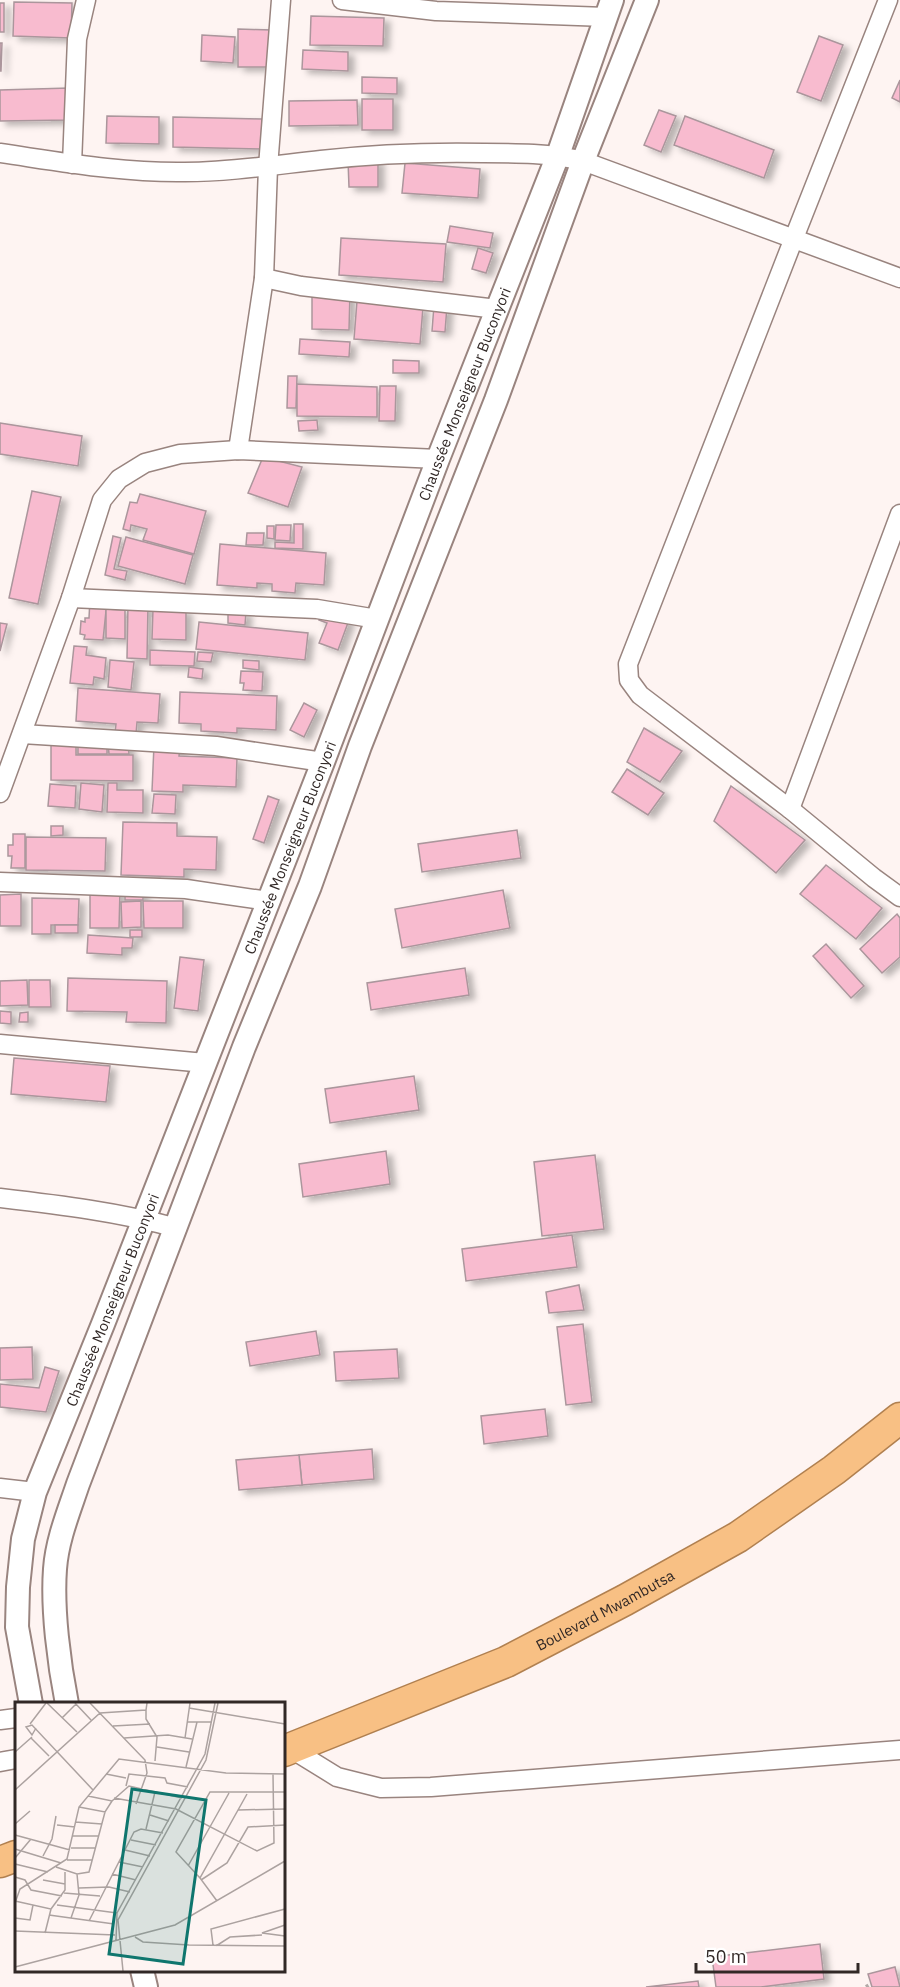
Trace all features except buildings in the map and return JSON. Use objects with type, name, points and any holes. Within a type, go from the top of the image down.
[{"type":"highway","name":"Boulevard Mwambutsa","points":[[287,1750],[506,1662],[624,1600],[738,1537],[834,1470],[900,1418]]},
{"type":"highway","points":[[0,1862],[15,1856]]},
{"type":"street","points":[[72,164],[77,39],[86,0]]},
{"type":"street","points":[[238,450],[264,278],[268,167],[281,0]]},
{"type":"street","points":[[342,0],[436,11],[609,9]]},
{"type":"street","name":"Chaussée Monseigneur Buconyori","points":[[67,1702],[56,1620],[55,1569],[65,1524],[78,1484],[244,1047],[310,886],[360,746],[500,390],[583,161],[647,0]]},
{"type":"street","points":[[888,0],[628,664],[629,680],[640,695],[790,809],[900,897]]},
{"type":"street","name":"Chaussée Monseigneur Buconyori","points":[[30,1702],[8,1627],[18,1587],[23,1539],[35,1492],[323,762],[438,459],[558,155],[609,9]]},
{"type":"street","points":[[0,153],[95,168],[184,172],[268,167],[322,160],[465,152],[558,155],[583,161],[900,278]]},
{"type":"street","points":[[264,278],[301,286],[497,309]]},
{"type":"street","points":[[0,793],[71,598],[102,500],[118,479],[145,463],[180,454],[238,450],[438,459]]},
{"type":"street","points":[[790,809],[900,514]]},
{"type":"street","points":[[71,598],[317,609],[377,619]]},
{"type":"street","points":[[22,734],[216,746],[323,762]]},
{"type":"street","points":[[0,882],[186,889],[268,901]]},
{"type":"street","points":[[0,1044],[205,1063]]},
{"type":"street","points":[[0,1198],[143,1219],[177,1228]]},
{"type":"street","points":[[0,1488],[35,1492]]},
{"type":"street","points":[[0,1720],[15,1718]]},
{"type":"street","points":[[287,1750],[337,1777],[381,1788],[900,1750]]},
{"type":"street","points":[[0,1762],[15,1759]]},
{"type":"street","points":[[141,1972],[146,1987]]},
{"type":"path","points":[[866,1987],[871,1984]]}]
